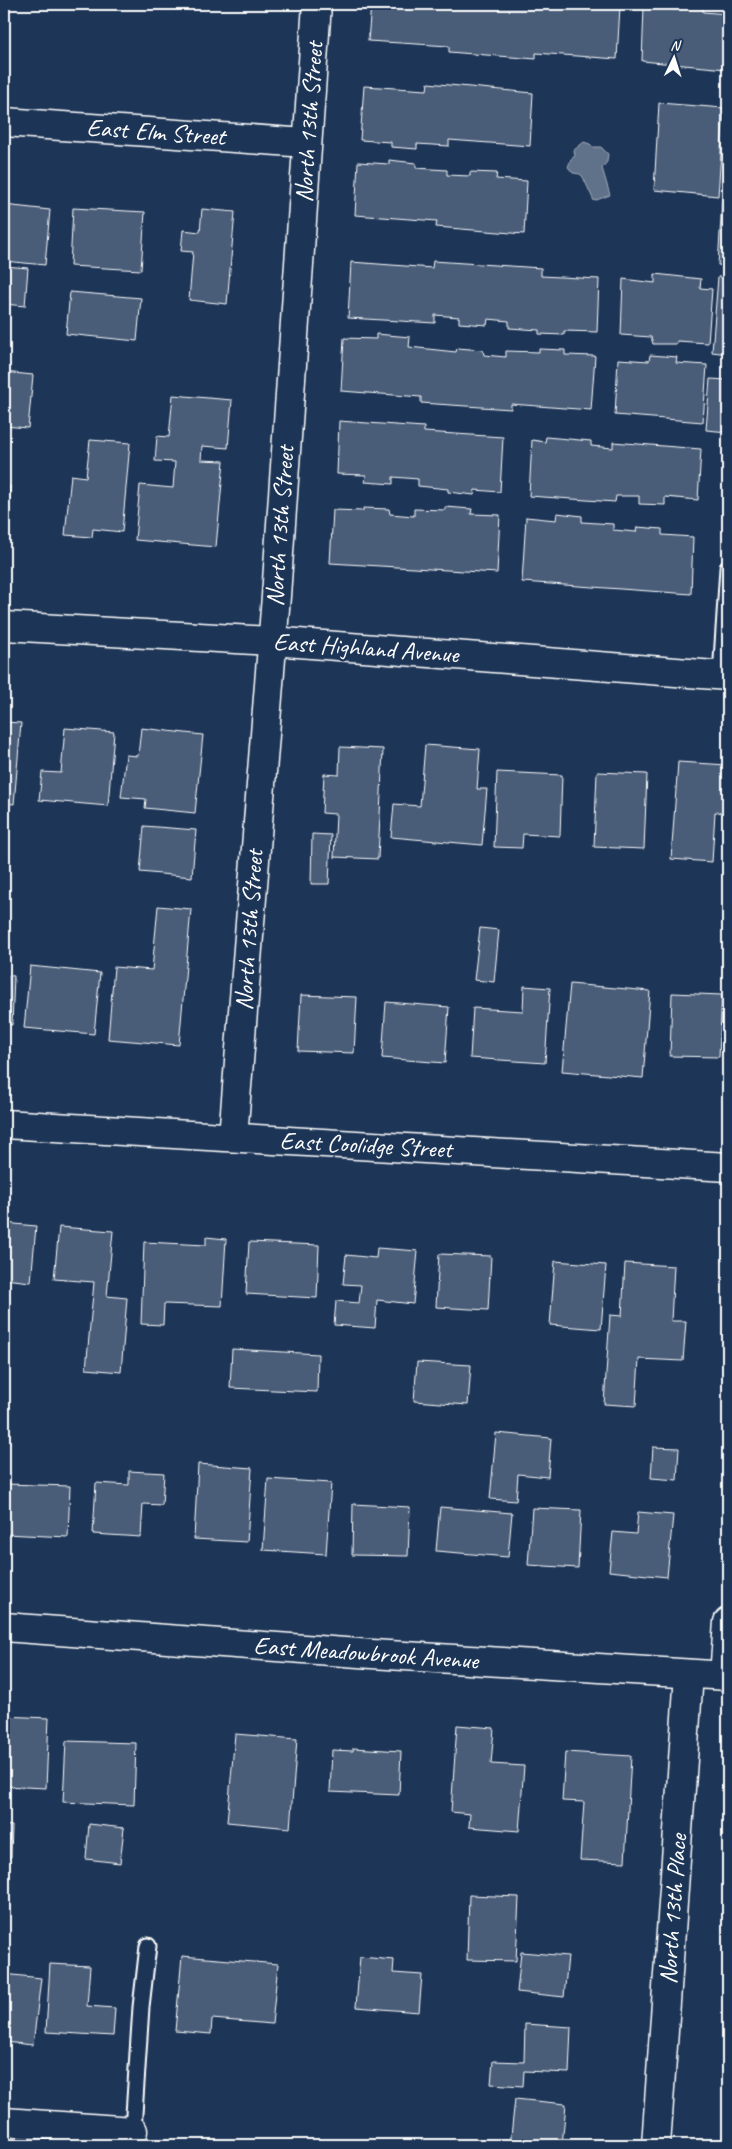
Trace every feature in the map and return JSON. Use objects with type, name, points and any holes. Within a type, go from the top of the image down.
[{"type":"street","name":"North 13th Street","points":[[233,1137],[272,641],[318,4]]},
{"type":"street","name":"East Elm Street","points":[[4,122],[307,143]]},
{"type":"street","name":"East Highland Avenue","points":[[4,626],[272,641],[724,675]]},
{"type":"street","name":"East Coolidge Street","points":[[4,1124],[728,1167]]},
{"type":"street","points":[[726,1676],[728,1622]]},
{"type":"street","name":"East Meadowbrook Avenue","points":[[4,1627],[372,1654],[726,1676]]},
{"type":"street","name":"North 13th Place","points":[[656,2145],[689,1674]]},
{"type":"street","points":[[4,2122],[132,2138]]},
{"type":"lane","points":[[724,675],[728,568]]},
{"type":"lane","points":[[132,2138],[141,2007],[148,1946]]},
{"type":"water","points":[[584,142],[593,147],[601,147],[608,154],[607,162],[602,168],[610,195],[594,201],[583,177],[580,174],[573,173],[568,167],[571,159],[575,156],[574,150]]},
{"type":"building","points":[[371,4],[589,4],[620,6],[617,59],[536,53],[536,59],[449,52],[449,46],[368,41]]},
{"type":"building","points":[[676,5],[703,8],[703,12],[728,14],[726,69],[642,61],[644,7],[676,10]]},
{"type":"building","points":[[428,83],[533,93],[530,146],[449,140],[449,146],[417,144],[417,149],[391,147],[391,142],[360,140],[364,86],[427,90]]},
{"type":"building","points":[[659,103],[724,108],[718,196],[654,190]]},
{"type":"building","points":[[389,160],[416,163],[416,168],[447,170],[447,175],[470,176],[470,172],[497,173],[496,179],[527,181],[524,234],[436,227],[437,221],[355,215],[358,162],[389,164]]},
{"type":"building","points":[[722,201],[728,202],[728,266],[718,265]]},
{"type":"building","points":[[4,205],[50,210],[45,265],[4,261]]},
{"type":"building","points":[[73,208],[145,212],[141,270],[70,266]]},
{"type":"building","points":[[202,209],[235,212],[227,304],[189,300],[193,252],[181,251],[183,230],[200,232]]},
{"type":"building","points":[[433,261],[541,268],[541,276],[599,279],[597,332],[564,331],[564,335],[539,334],[539,330],[509,328],[509,321],[488,319],[487,325],[459,323],[459,317],[435,315],[435,323],[348,318],[351,262],[432,268]]},
{"type":"building","points":[[4,266],[28,268],[25,306],[4,304]]},
{"type":"building","points":[[655,274],[701,279],[700,288],[712,289],[708,343],[677,341],[677,344],[653,344],[651,337],[621,335],[623,279],[655,283]]},
{"type":"building","points":[[718,277],[728,277],[728,354],[712,352]]},
{"type":"building","points":[[70,292],[141,298],[137,341],[66,334]]},
{"type":"building","points":[[376,334],[410,337],[409,347],[456,352],[457,348],[483,350],[484,355],[506,357],[506,351],[539,352],[539,349],[565,350],[565,355],[595,356],[591,410],[511,404],[511,409],[421,403],[421,397],[341,391],[344,338],[376,339]]},
{"type":"building","points":[[650,355],[677,357],[676,363],[707,365],[703,422],[615,415],[618,359],[649,361]]},
{"type":"building","points":[[4,372],[33,375],[28,428],[4,426]]},
{"type":"building","points":[[710,379],[728,380],[728,432],[706,430]]},
{"type":"building","points":[[173,395],[232,400],[228,448],[202,446],[201,460],[224,461],[216,547],[135,540],[140,485],[173,488],[175,462],[155,461],[157,436],[169,437]]},
{"type":"building","points":[[339,421],[424,427],[424,432],[503,437],[500,492],[475,490],[474,495],[448,492],[448,489],[418,486],[418,479],[393,477],[393,484],[365,482],[366,475],[337,474]]},
{"type":"building","points":[[546,437],[591,441],[591,446],[613,448],[613,442],[701,449],[698,500],[665,497],[665,505],[639,504],[639,496],[616,496],[615,502],[529,496],[532,440],[545,442]]},
{"type":"building","points":[[90,440],[130,443],[122,532],[93,529],[92,537],[65,535],[71,475],[86,477]]},
{"type":"building","points":[[4,485],[10,486],[8,536],[4,535]]},
{"type":"building","points":[[445,507],[472,509],[471,514],[500,515],[497,573],[330,563],[333,510],[363,511],[363,508],[389,509],[390,514],[414,516],[414,509],[445,510]]},
{"type":"building","points":[[557,513],[582,516],[582,522],[613,524],[613,530],[636,532],[637,527],[662,529],[662,535],[693,537],[691,594],[522,582],[526,517],[556,520]]},
{"type":"building","points":[[4,722],[21,723],[14,804],[4,803]]},
{"type":"building","points":[[65,728],[114,732],[108,806],[39,800],[42,772],[61,773]]},
{"type":"building","points":[[141,728],[203,735],[195,813],[145,808],[146,799],[121,797],[126,755],[138,756]]},
{"type":"building","points":[[425,745],[480,749],[477,789],[487,789],[482,845],[391,837],[394,804],[420,806]]},
{"type":"building","points":[[340,747],[383,749],[378,859],[334,857],[336,814],[322,813],[324,774],[339,775]]},
{"type":"building","points":[[678,762],[728,765],[728,813],[715,812],[712,862],[671,859]]},
{"type":"building","points":[[497,772],[562,775],[560,836],[523,834],[522,848],[494,847]]},
{"type":"building","points":[[597,772],[647,774],[644,849],[594,847]]},
{"type":"building","points":[[144,826],[196,830],[192,877],[140,872]]},
{"type":"building","points":[[312,834],[331,835],[329,884],[311,884]]},
{"type":"building","points":[[158,906],[191,909],[179,1045],[108,1039],[114,967],[152,970]]},
{"type":"building","points":[[480,928],[499,930],[494,982],[474,980]]},
{"type":"building","points":[[30,966],[100,973],[94,1034],[24,1028]]},
{"type":"building","points":[[4,975],[14,976],[12,1025],[4,1024]]},
{"type":"building","points":[[570,984],[650,991],[643,1078],[562,1071]]},
{"type":"building","points":[[524,986],[550,988],[545,1063],[470,1058],[473,1008],[523,1011]]},
{"type":"building","points":[[672,993],[722,995],[719,1057],[670,1056]]},
{"type":"building","points":[[301,995],[357,997],[354,1053],[298,1051]]},
{"type":"building","points":[[386,1002],[449,1007],[445,1063],[382,1058]]},
{"type":"building","points":[[4,1223],[36,1226],[31,1282],[4,1279]]},
{"type":"building","points":[[59,1227],[113,1231],[107,1296],[127,1298],[121,1372],[86,1369],[94,1282],[54,1279]]},
{"type":"building","points":[[206,1237],[226,1239],[222,1306],[164,1304],[163,1325],[141,1324],[144,1242],[206,1245]]},
{"type":"building","points":[[249,1242],[319,1245],[317,1298],[246,1294]]},
{"type":"building","points":[[377,1248],[418,1251],[413,1304],[377,1300],[375,1328],[334,1325],[336,1301],[359,1303],[361,1285],[343,1284],[346,1255],[376,1258]]},
{"type":"building","points":[[439,1254],[491,1256],[488,1310],[436,1307]]},
{"type":"building","points":[[555,1261],[606,1265],[601,1329],[550,1325]]},
{"type":"building","points":[[625,1263],[674,1266],[671,1321],[686,1321],[683,1361],[639,1359],[636,1406],[604,1404],[610,1315],[622,1316]]},
{"type":"building","points":[[232,1349],[318,1354],[317,1392],[230,1388]]},
{"type":"building","points":[[417,1362],[471,1365],[468,1405],[414,1401]]},
{"type":"building","points":[[496,1433],[551,1438],[548,1477],[518,1474],[516,1501],[490,1499]]},
{"type":"building","points":[[653,1447],[679,1448],[677,1480],[651,1478]]},
{"type":"building","points":[[198,1464],[252,1468],[247,1542],[194,1539]]},
{"type":"building","points":[[129,1471],[164,1473],[162,1505],[143,1504],[141,1537],[93,1534],[96,1483],[129,1485]]},
{"type":"building","points":[[268,1479],[331,1483],[326,1554],[263,1550]]},
{"type":"building","points":[[6,1484],[70,1486],[68,1537],[4,1534]]},
{"type":"building","points":[[353,1504],[410,1507],[408,1556],[352,1555]]},
{"type":"building","points":[[440,1507],[512,1513],[508,1557],[436,1551]]},
{"type":"building","points":[[532,1508],[581,1510],[578,1568],[528,1565]]},
{"type":"building","points":[[638,1512],[673,1515],[667,1577],[609,1571],[613,1532],[636,1534]]},
{"type":"building","points":[[4,1716],[49,1718],[46,1788],[4,1786]]},
{"type":"building","points":[[457,1725],[494,1728],[491,1764],[524,1766],[519,1831],[469,1827],[470,1814],[451,1812]]},
{"type":"building","points":[[235,1734],[297,1739],[290,1828],[227,1822]]},
{"type":"building","points":[[66,1741],[136,1743],[134,1805],[63,1802]]},
{"type":"building","points":[[353,1748],[401,1751],[399,1795],[330,1792],[332,1750],[353,1751]]},
{"type":"building","points":[[565,1752],[631,1756],[625,1862],[580,1860],[584,1802],[562,1801]]},
{"type":"building","points":[[89,1824],[124,1828],[120,1863],[86,1859]]},
{"type":"building","points":[[4,1825],[12,1826],[11,1857],[4,1857]]},
{"type":"building","points":[[469,1895],[519,1897],[516,1961],[467,1960]]},
{"type":"building","points":[[521,1952],[568,1956],[564,1997],[517,1992]]},
{"type":"building","points":[[182,1956],[278,1964],[272,2024],[212,2019],[211,2034],[175,2031]]},
{"type":"building","points":[[360,1957],[394,1960],[393,1973],[422,1975],[419,2012],[356,2007]]},
{"type":"building","points":[[50,1964],[90,1966],[87,2006],[115,2008],[113,2036],[46,2032]]},
{"type":"building","points":[[4,1974],[41,1978],[33,2045],[4,2042]]},
{"type":"building","points":[[525,2024],[571,2027],[569,2073],[524,2071],[523,2086],[491,2084],[493,2061],[524,2062]]},
{"type":"building","points":[[515,2099],[566,2104],[562,2145],[510,2145]]}]
